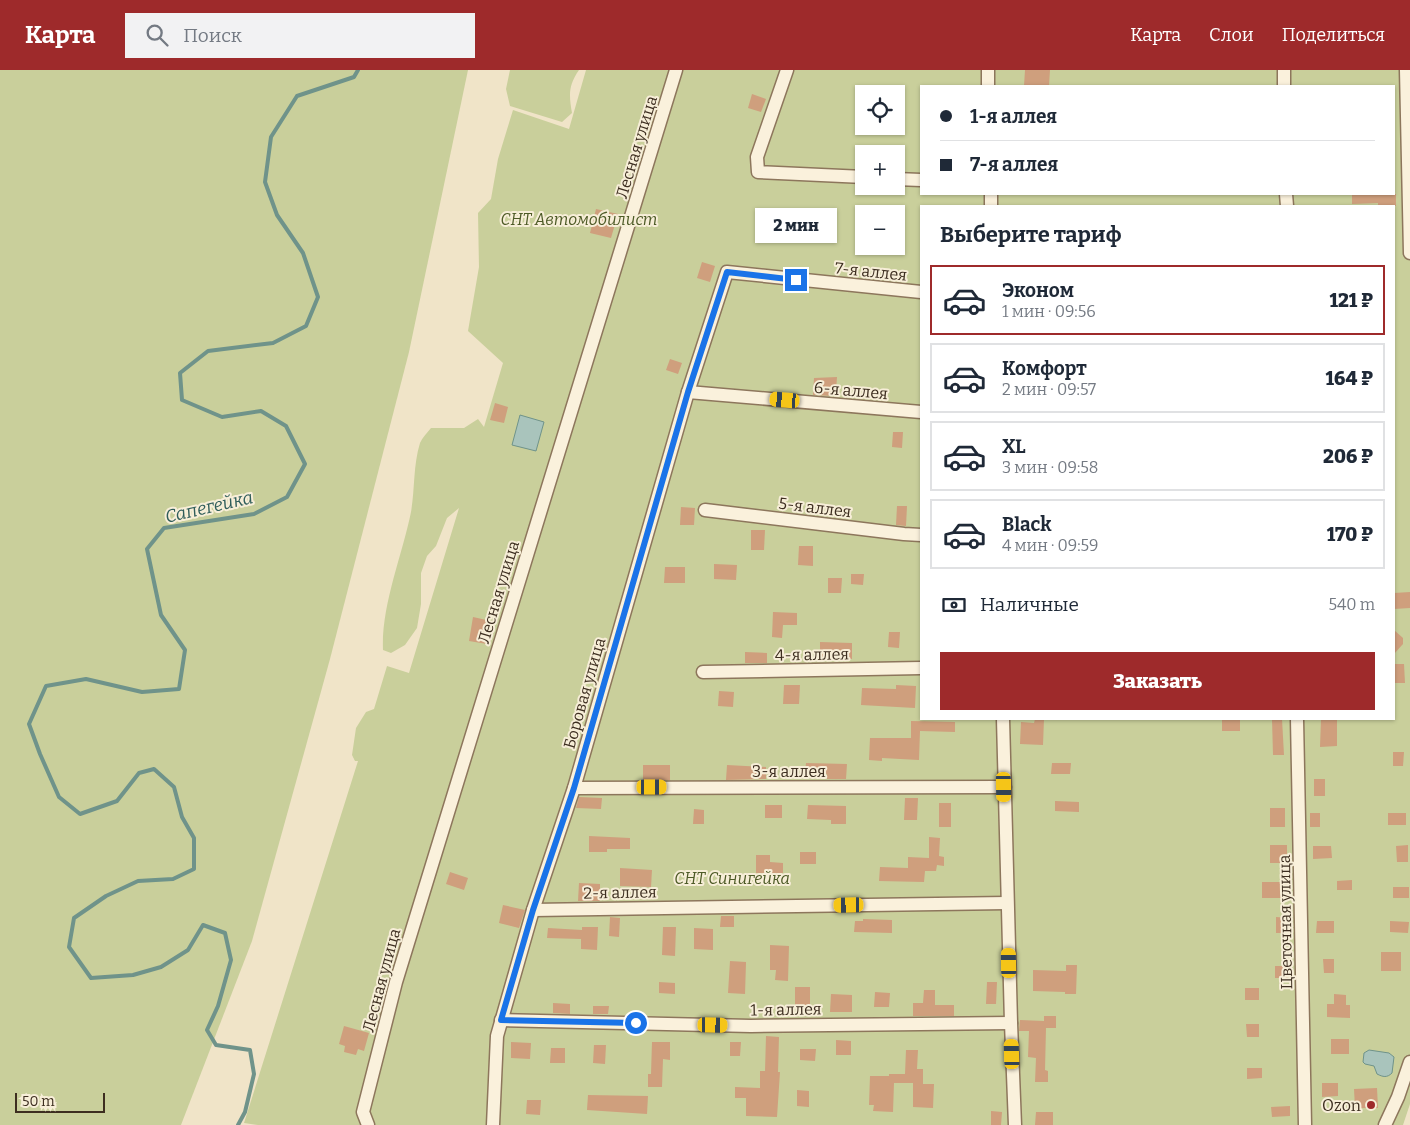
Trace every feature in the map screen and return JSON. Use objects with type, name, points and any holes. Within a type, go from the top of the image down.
[{"type":"street","name":"Лесная улица","points":[[368,1125],[363,1112],[396,982],[676,70]]},
{"type":"street","points":[[787,70],[757,156],[758,172],[855,177]]},
{"type":"street","points":[[988,70],[988,85]]},
{"type":"street","points":[[1284,70],[1284,85]]},
{"type":"street","points":[[1406,70],[1410,253]]},
{"type":"street","points":[[905,179],[920,180]]},
{"type":"street","name":"7-я аллея","points":[[727,272],[920,292]]},
{"type":"street","name":"Боровая улица","points":[[493,1125],[497,1036],[501,1020],[533,910],[574,788],[688,392],[727,272]]},
{"type":"street","name":"6-я аллея","points":[[688,392],[920,412]]},
{"type":"street","name":"5-я аллея","points":[[705,510],[920,535]]},
{"type":"street","name":"4-я аллея","points":[[703,672],[920,668]]},
{"type":"street","points":[[1003,720],[1007,903],[1016,1125]]},
{"type":"street","name":"Цветочная улица","points":[[1297,720],[1305,1125]]},
{"type":"street","name":"3-я аллея","points":[[574,788],[1004,787]]},
{"type":"street","name":"2-я аллея","points":[[533,910],[1007,903]]},
{"type":"street","name":"1-я аллея","points":[[501,1020],[751,1026],[1011,1022]]},
{"type":"street","points":[[1384,1125],[1398,1097],[1410,1062]]},
{"type":"green space","points":[[0,70],[468,70],[409,352],[330,659],[252,941],[181,1125],[0,1125]]},
{"type":"green space","points":[[510,70],[579,70],[570,91],[572,113],[562,122],[510,106],[506,89]]},
{"type":"green space","name":"СНТ Синигейка","points":[[586,70],[1410,70],[1410,1104],[1403,1125],[258,1125],[244,1123],[358,761],[355,761],[352,755],[356,728],[366,712],[374,709],[387,666],[409,673],[459,508],[447,518],[436,546],[427,556],[421,573],[421,604],[417,628],[405,645],[391,653],[383,650],[385,616],[411,512],[416,460],[420,443],[431,428],[464,428],[478,419],[484,427],[503,363],[468,331],[479,267],[478,213],[491,199],[498,159],[513,110],[569,129]]},
{"type":"water","points":[[520,415],[544,422],[536,451],[512,445]]},
{"type":"water","points":[[1369,1050],[1389,1053],[1394,1057],[1392,1073],[1390,1075],[1381,1076],[1377,1074],[1374,1066],[1363,1062],[1364,1053]]},
{"type":"building","points":[[1025,70],[1050,70],[1049,85],[1024,85]]},
{"type":"building","points":[[752,94],[766,99],[761,112],[748,108]]},
{"type":"building","points":[[1396,194],[1396,206],[1378,205],[1378,203],[1352,204],[1352,195]]},
{"type":"building","points":[[596,209],[618,214],[611,238],[590,233]]},
{"type":"building","points":[[702,262],[715,266],[710,282],[697,278]]},
{"type":"building","points":[[670,359],[682,363],[678,374],[666,370]]},
{"type":"building","points":[[837,377],[836,391],[832,391],[832,396],[813,395],[814,378]]},
{"type":"building","points":[[495,403],[508,407],[504,423],[490,420]]},
{"type":"building","points":[[893,432],[903,432],[902,448],[892,447]]},
{"type":"building","points":[[897,506],[907,506],[906,526],[896,525]]},
{"type":"building","points":[[681,507],[695,508],[694,525],[680,525]]},
{"type":"building","points":[[751,530],[765,530],[764,550],[751,550]]},
{"type":"building","points":[[799,546],[813,546],[813,566],[798,565]]},
{"type":"building","points":[[714,564],[737,565],[736,580],[714,579]]},
{"type":"building","points":[[665,567],[685,567],[685,583],[664,583]]},
{"type":"building","points":[[851,574],[864,574],[863,585],[851,584]]},
{"type":"building","points":[[828,578],[842,578],[841,593],[828,593]]},
{"type":"building","points":[[1410,592],[1410,608],[1395,609],[1395,593]]},
{"type":"building","points":[[773,612],[797,613],[797,625],[783,625],[782,638],[772,637]]},
{"type":"building","points":[[473,617],[491,621],[487,644],[469,641]]},
{"type":"building","points":[[1395,631],[1403,638],[1403,644],[1395,653]]},
{"type":"building","points":[[889,632],[900,632],[899,648],[888,647]]},
{"type":"building","points":[[820,642],[852,643],[852,659],[820,658]]},
{"type":"building","points":[[745,652],[767,653],[767,663],[745,663]]},
{"type":"building","points":[[1395,664],[1404,664],[1405,683],[1395,683]]},
{"type":"building","points":[[784,685],[800,685],[799,704],[783,704]]},
{"type":"building","points":[[896,685],[916,686],[915,708],[861,705],[862,688],[896,689]]},
{"type":"building","points":[[719,691],[734,692],[733,707],[718,706]]},
{"type":"building","points":[[1035,720],[1044,720],[1043,745],[1020,744],[1021,722],[1034,723]]},
{"type":"building","points":[[1222,720],[1240,720],[1240,731],[1222,731]]},
{"type":"building","points":[[1272,720],[1282,720],[1284,755],[1273,755]]},
{"type":"building","points":[[1321,720],[1337,720],[1337,746],[1320,747]]},
{"type":"building","points":[[911,721],[955,722],[955,732],[920,731],[919,760],[882,758],[882,761],[869,760],[870,738],[911,738]]},
{"type":"building","points":[[1393,752],[1404,752],[1403,766],[1393,766]]},
{"type":"building","points":[[806,763],[847,764],[846,779],[827,779],[827,774],[805,774]]},
{"type":"building","points":[[1052,763],[1071,763],[1070,774],[1051,774]]},
{"type":"building","points":[[643,765],[670,765],[670,780],[643,780]]},
{"type":"building","points":[[727,765],[766,767],[766,779],[726,780]]},
{"type":"building","points":[[1314,779],[1325,779],[1325,796],[1314,796]]},
{"type":"building","points":[[579,797],[602,798],[601,809],[576,808]]},
{"type":"building","points":[[905,798],[918,798],[917,820],[904,820]]},
{"type":"building","points":[[1055,801],[1079,802],[1079,812],[1055,811]]},
{"type":"building","points":[[939,803],[951,803],[951,827],[939,827]]},
{"type":"building","points":[[765,805],[782,805],[782,818],[765,818]]},
{"type":"building","points":[[808,805],[846,806],[846,824],[831,824],[831,820],[807,819]]},
{"type":"building","points":[[1270,808],[1285,808],[1285,827],[1270,827]]},
{"type":"building","points":[[694,809],[704,810],[704,824],[693,824]]},
{"type":"building","points":[[1310,813],[1320,813],[1320,827],[1310,827]]},
{"type":"building","points":[[1388,813],[1406,813],[1406,825],[1388,825]]},
{"type":"building","points":[[589,836],[630,838],[630,849],[607,849],[607,852],[589,852]]},
{"type":"building","points":[[929,837],[940,838],[939,856],[944,857],[944,866],[937,865],[936,871],[925,871],[924,882],[879,881],[880,867],[908,868],[908,857],[929,858]]},
{"type":"building","points":[[1270,845],[1287,845],[1287,863],[1270,863]]},
{"type":"building","points":[[1408,845],[1408,862],[1397,862],[1396,846]]},
{"type":"building","points":[[1313,846],[1331,846],[1332,858],[1313,859]]},
{"type":"building","points":[[800,852],[816,852],[816,864],[800,864]]},
{"type":"building","points":[[756,855],[770,855],[770,862],[783,863],[783,873],[756,873]]},
{"type":"building","points":[[620,868],[652,870],[651,887],[620,886]]},
{"type":"building","points":[[450,872],[468,878],[464,890],[446,884]]},
{"type":"building","points":[[1352,880],[1352,890],[1337,890],[1337,881]]},
{"type":"building","points":[[1262,882],[1287,882],[1287,898],[1262,898]]},
{"type":"building","points":[[579,883],[600,884],[600,901],[578,901]]},
{"type":"building","points":[[1393,887],[1409,887],[1409,898],[1393,898]]},
{"type":"building","points":[[503,905],[525,910],[519,928],[499,923]]},
{"type":"building","points":[[721,916],[734,916],[734,927],[720,927]]},
{"type":"building","points":[[610,917],[620,918],[619,937],[609,936]]},
{"type":"building","points":[[1276,917],[1290,918],[1290,933],[1276,933]]},
{"type":"building","points":[[863,919],[892,920],[892,933],[854,932],[855,921],[863,921]]},
{"type":"building","points":[[1317,921],[1334,921],[1334,933],[1316,933]]},
{"type":"building","points":[[1390,921],[1409,922],[1408,933],[1390,932]]},
{"type":"building","points":[[582,927],[598,927],[597,950],[581,949],[581,939],[547,938],[548,928],[582,930]]},
{"type":"building","points":[[663,927],[676,927],[675,956],[662,955]]},
{"type":"building","points":[[694,928],[713,929],[713,950],[694,949]]},
{"type":"building","points":[[770,945],[789,946],[788,981],[775,980],[776,970],[770,970]]},
{"type":"building","points":[[1381,952],[1401,952],[1401,971],[1381,971]]},
{"type":"building","points":[[1323,959],[1334,959],[1334,973],[1324,973]]},
{"type":"building","points":[[730,961],[746,962],[745,994],[728,993]]},
{"type":"building","points":[[1066,965],[1077,965],[1076,994],[1033,991],[1033,970],[1066,971]]},
{"type":"building","points":[[1275,966],[1288,966],[1288,978],[1275,978]]},
{"type":"building","points":[[659,982],[675,983],[675,994],[659,993]]},
{"type":"building","points":[[987,982],[997,982],[996,1004],[986,1004]]},
{"type":"building","points":[[795,987],[810,987],[810,1006],[795,1005]]},
{"type":"building","points":[[1245,988],[1259,988],[1259,1000],[1245,1000]]},
{"type":"building","points":[[924,990],[935,990],[935,1005],[954,1005],[954,1016],[913,1016],[913,1003],[923,1003]]},
{"type":"building","points":[[875,992],[890,993],[889,1007],[874,1007]]},
{"type":"building","points":[[831,994],[852,995],[852,1012],[830,1012]]},
{"type":"building","points":[[1334,994],[1346,995],[1346,1005],[1350,1005],[1350,1018],[1327,1017],[1327,1004],[1334,1004]]},
{"type":"building","points":[[553,1003],[570,1004],[570,1014],[553,1013]]},
{"type":"building","points":[[593,1006],[609,1006],[608,1014],[593,1014]]},
{"type":"building","points":[[1044,1016],[1056,1016],[1056,1028],[1046,1028],[1045,1070],[1048,1071],[1048,1082],[1035,1082],[1036,1058],[1028,1057],[1029,1031],[1019,1031],[1020,1020],[1044,1021]]},
{"type":"building","points":[[1246,1024],[1259,1024],[1259,1037],[1247,1037]]},
{"type":"building","points":[[344,1026],[369,1033],[364,1051],[358,1049],[356,1055],[344,1052],[345,1046],[339,1044]]},
{"type":"building","points":[[766,1036],[779,1037],[778,1072],[780,1072],[777,1117],[746,1116],[746,1098],[735,1098],[735,1087],[760,1088],[760,1071],[765,1071]]},
{"type":"building","points":[[1331,1039],[1349,1039],[1349,1054],[1331,1054]]},
{"type":"building","points":[[836,1040],[851,1041],[851,1055],[836,1055]]},
{"type":"building","points":[[511,1042],[531,1043],[530,1059],[511,1058]]},
{"type":"building","points":[[652,1042],[670,1042],[670,1060],[663,1059],[662,1087],[648,1087],[648,1074],[651,1074]]},
{"type":"building","points":[[730,1042],[741,1042],[740,1056],[730,1056]]},
{"type":"building","points":[[594,1045],[606,1045],[605,1064],[593,1063]]},
{"type":"building","points":[[551,1048],[565,1048],[565,1063],[550,1063]]},
{"type":"building","points":[[800,1049],[816,1049],[815,1061],[800,1060]]},
{"type":"building","points":[[906,1050],[918,1050],[917,1069],[923,1069],[923,1084],[934,1084],[933,1108],[913,1107],[913,1083],[894,1083],[893,1112],[873,1111],[874,1105],[869,1105],[870,1076],[905,1074]]},
{"type":"building","points":[[1247,1068],[1262,1068],[1262,1078],[1247,1079]]},
{"type":"building","points":[[1322,1083],[1338,1083],[1338,1096],[1322,1097]]},
{"type":"building","points":[[1377,1088],[1378,1108],[1355,1108],[1354,1089]]},
{"type":"building","points":[[797,1090],[809,1091],[809,1107],[797,1106]]},
{"type":"building","points":[[588,1095],[648,1096],[647,1114],[587,1110]]},
{"type":"building","points":[[527,1100],[541,1100],[540,1115],[526,1114]]},
{"type":"building","points":[[1290,1106],[1290,1116],[1272,1117],[1271,1107]]},
{"type":"building","points":[[991,1111],[1002,1112],[1001,1125],[991,1125]]},
{"type":"building","points":[[1036,1112],[1053,1112],[1053,1125],[1035,1125]]},
{"type":"waterway","name":"Сапегейка","points":[[238,1125],[245,1112],[254,1074],[250,1050],[216,1045],[207,1030],[218,1006],[231,960],[225,933],[203,925],[188,950],[161,967],[133,975],[91,978],[69,947],[74,918],[106,896],[138,881],[173,879],[194,869],[194,838],[182,817],[174,787],[154,769],[139,773],[117,801],[80,814],[59,797],[29,724],[46,686],[86,679],[142,692],[179,689],[185,650],[161,615],[147,549],[164,528],[254,514],[287,497],[305,464],[286,426],[261,411],[222,417],[182,400],[180,373],[208,351],[273,343],[306,326],[318,297],[303,253],[277,215],[265,182],[271,137],[297,96],[354,77],[358,70]]},
{"type":"place","name":"Ozon","points":[[1371,1105]]},
{"type":"route","points":[[636,1023],[501,1020],[533,910],[574,788],[688,392],[727,272],[796,280]]},
{"type":"park label","name":"СНТ Автомобилист","points":[[579,219]]}]
